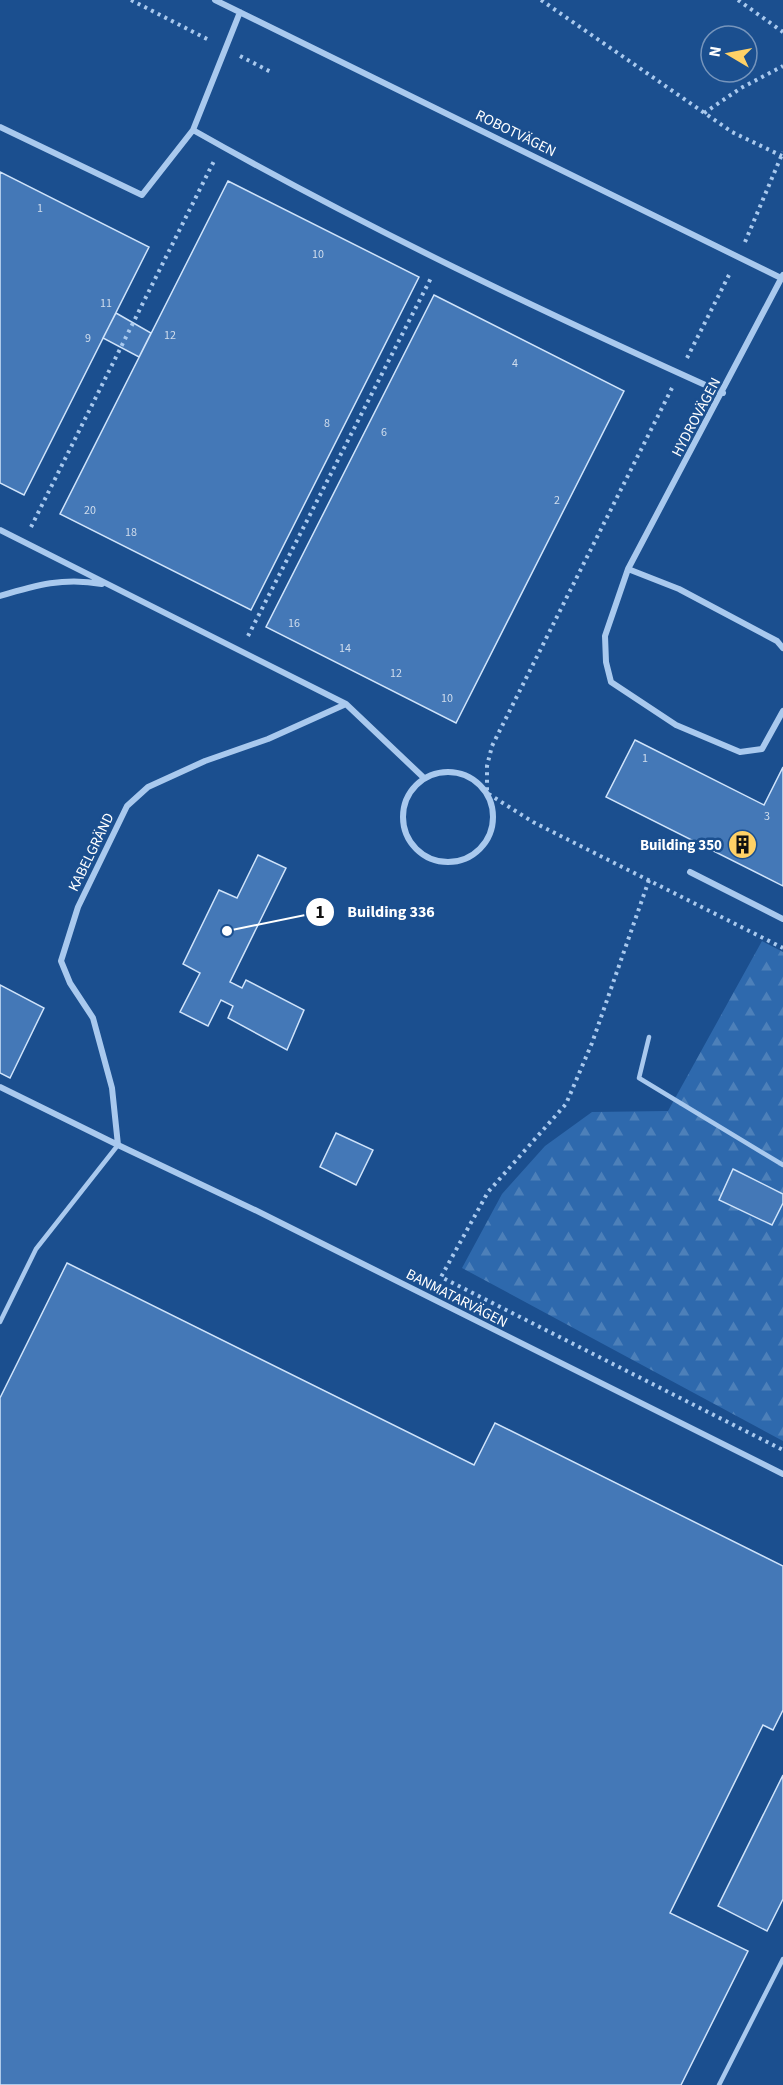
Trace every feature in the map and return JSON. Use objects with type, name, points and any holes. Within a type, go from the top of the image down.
[{"type":"street","name":"ROBOTVÄGEN","points":[[214,0],[782,276]]},
{"type":"street","points":[[0,127],[142,195],[193,130],[240,12]]},
{"type":"street","points":[[193,130],[551,315],[723,393]]},
{"type":"street","name":"HYDROVÄGEN","points":[[782,276],[723,393],[628,569],[605,636],[606,662],[612,682],[676,725],[740,752],[762,749],[783,711]]},
{"type":"street","points":[[0,530],[346,704],[424,778]]},
{"type":"street","points":[[628,569],[679,589],[777,642],[783,648]]},
{"type":"street","points":[[0,596],[36,585],[76,579],[108,585]]},
{"type":"street","name":"KABELGRÄND","points":[[118,1142],[112,1088],[93,1018],[70,983],[61,962],[78,908],[127,806],[148,787],[205,761],[268,739],[346,704]]},
{"type":"street","points":[[447,771],[470,776],[487,793],[494,816],[489,839],[473,856],[450,863],[427,858],[409,842],[402,819],[407,796],[424,778],[447,771]]},
{"type":"street","points":[[690,872],[783,919]]},
{"type":"street","name":"BANMATARVÄGEN","points":[[0,1087],[118,1142],[783,1474]]},
{"type":"lane","points":[[648,1038],[639,1078],[783,1165]]},
{"type":"lane","points":[[0,1322],[36,1249],[118,1142]]},
{"type":"lane","points":[[719,2085],[783,1959]]},
{"type":"path","points":[[131,0],[271,72]]},
{"type":"path","points":[[541,0],[732,132],[782,155]]},
{"type":"path","points":[[738,0],[783,32]]},
{"type":"path","points":[[704,113],[741,88],[783,66]]},
{"type":"path","points":[[24,541],[221,146]]},
{"type":"path","points":[[241,650],[441,259]]},
{"type":"path","points":[[783,948],[649,880],[600,1023],[566,1104],[488,1192],[441,1277],[783,1450]]},
{"type":"green space","points":[[762,941],[783,952],[783,1441],[462,1268],[502,1194],[545,1146],[592,1112],[668,1111]]},
{"type":"building","points":[[0,172],[149,247],[24,495],[0,483]]},
{"type":"building","points":[[228,181],[419,277],[251,610],[60,514]]},
{"type":"building","points":[[434,295],[624,391],[456,723],[266,627]]},
{"type":"building","points":[[116,313],[151,333],[139,357],[103,338]]},
{"type":"building","name":"Building 350","points":[[635,740],[764,805],[783,767],[783,886],[606,797]]},
{"type":"building","points":[[258,855],[286,868],[230,982],[242,988],[246,980],[304,1010],[287,1050],[228,1018],[233,1006],[221,1000],[208,1026],[180,1012],[200,973],[183,964],[219,890],[237,898]]},
{"type":"building","points":[[0,985],[44,1008],[10,1078],[0,1073]]},
{"type":"building","points":[[336,1133],[373,1150],[356,1185],[320,1167]]},
{"type":"building","points":[[733,1169],[783,1194],[783,1203],[772,1225],[719,1200]]},
{"type":"building","points":[[67,1263],[474,1465],[495,1423],[783,1566],[783,1710],[773,1730],[763,1725],[670,1913],[748,1951],[681,2085],[0,2085],[0,1398]]},
{"type":"building","points":[[783,1775],[783,1899],[767,1931],[718,1906]]},
{"type":"place","name":"Building 350","points":[[743,845]]},
{"type":"place","name":"Building 336","points":[[227,931]]}]
